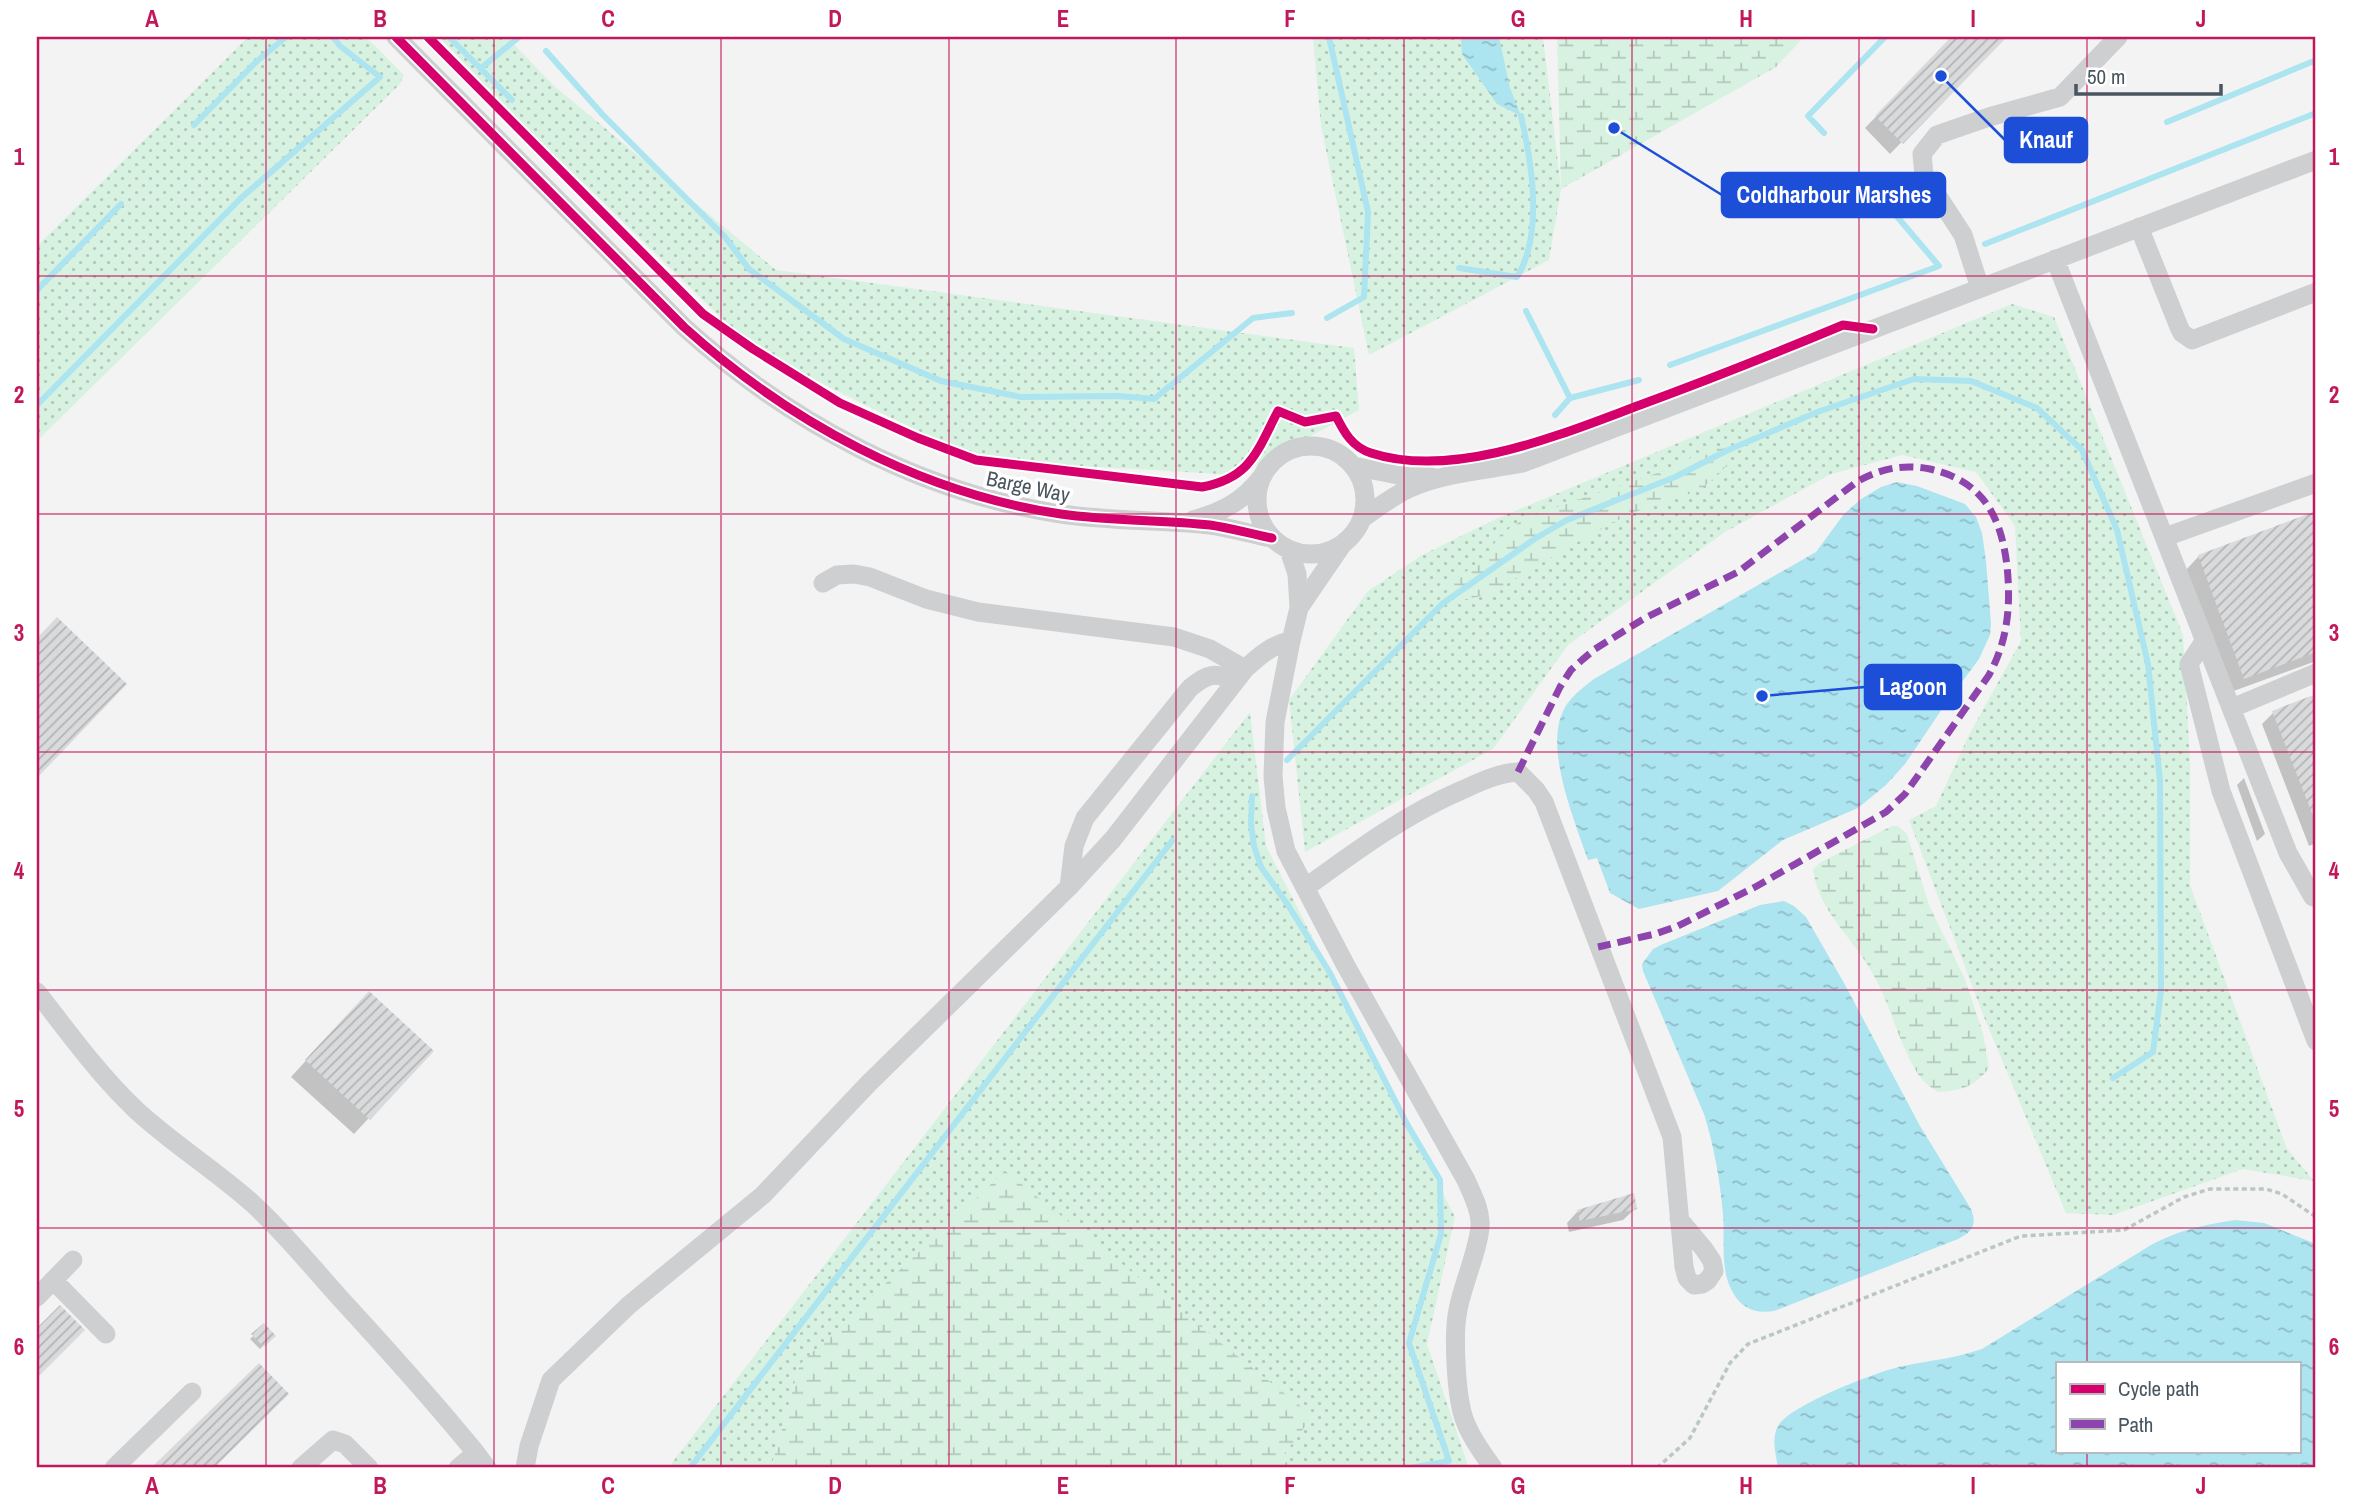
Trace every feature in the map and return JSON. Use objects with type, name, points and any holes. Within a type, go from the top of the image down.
[{"type":"street","name":"Barge Way","points":[[396,37],[684,327],[734,371],[787,407],[852,444],[915,473],[994,500],[1107,520],[1230,528],[1272,538]]},
{"type":"street","points":[[1980,288],[1963,235],[1924,174],[1922,154],[1937,135],[2060,97],[2118,37]]},
{"type":"street","points":[[1363,518],[1412,487],[1443,478],[1523,463],[2316,160]]},
{"type":"street","points":[[2139,227],[2179,327],[2192,340],[2316,292]]},
{"type":"street","points":[[2055,259],[2288,853],[2315,899]]},
{"type":"street","points":[[1299,608],[1342,545],[1355,533],[1363,518],[1366,500],[1362,482],[1353,466],[1336,452],[1304,446],[1281,456],[1264,474],[1258,490],[1262,524],[1272,538],[1289,550],[1307,555],[1325,553],[1342,545]]},
{"type":"street","points":[[1353,466],[1398,475],[1443,478]]},
{"type":"street","name":"Barge Way","points":[[1182,523],[1209,516],[1238,502],[1264,474]]},
{"type":"street","points":[[2165,537],[2316,483]]},
{"type":"street","points":[[1289,550],[1297,574],[1299,608],[1275,722],[1273,776],[1280,836],[1346,966],[1466,1180],[1477,1206],[1480,1223],[1478,1238],[1457,1311],[1458,1372],[1462,1411],[1469,1431],[1493,1468]]},
{"type":"street","points":[[823,583],[837,575],[854,574],[978,612],[1174,637],[1210,649],[1240,675]]},
{"type":"street","points":[[2205,640],[2189,664],[2221,790],[2316,1041]]},
{"type":"street","points":[[525,1468],[529,1446],[551,1380],[629,1305],[763,1195],[868,1084],[1069,887],[1114,839],[1240,675],[1266,651],[1291,641]]},
{"type":"street","points":[[2232,708],[2316,673]]},
{"type":"street","points":[[1069,887],[1074,846],[1079,830],[1107,788],[1198,681],[1212,674],[1240,675]]},
{"type":"street","points":[[1305,888],[1380,833],[1437,800],[1504,773],[1518,772],[1529,781],[1544,803],[1672,1137],[1679,1219]]},
{"type":"street","points":[[37,992],[95,1066],[135,1109],[182,1150],[219,1175],[281,1232],[437,1405],[482,1461],[458,1468]]},
{"type":"street","points":[[37,1297],[73,1260]]},
{"type":"street","points":[[53,1280],[106,1334]]},
{"type":"street","points":[[114,1468],[192,1392]]},
{"type":"street","points":[[301,1468],[333,1440],[345,1444],[369,1468]]},
{"type":"path","points":[[1657,1468],[1690,1438],[1730,1363],[1748,1344],[2021,1236],[2124,1230],[2184,1197],[2210,1189],[2266,1189],[2282,1194],[2316,1217]]},
{"type":"green space","points":[[248,37],[366,37],[404,75],[400,84],[37,441],[37,246]]},
{"type":"green space","points":[[439,37],[507,37],[553,85],[776,270],[1354,348],[1359,410],[1238,475],[976,460],[753,349],[519,120]]},
{"type":"green space","points":[[1313,37],[1543,37],[1561,189],[1549,260],[1369,355],[1321,126]]},
{"type":"green space","points":[[1557,37],[1804,37],[1776,67],[1561,189]]},
{"type":"green space","points":[[2012,304],[2054,317],[2183,635],[2190,761],[2190,885],[2287,1149],[2314,1181],[2243,1169],[2113,1215],[2066,1213],[1984,1017],[1909,820],[1936,806],[1970,733],[2021,641],[2015,526],[1976,472],[1902,455],[1831,474],[1725,532],[1568,645],[1493,749],[1305,852],[1289,700],[1368,591],[1422,555],[1498,518]]},
{"type":"green space","points":[[1712,444],[1728,450],[1731,459],[1719,474],[1694,492],[1620,519],[1490,594],[1468,599],[1450,598],[1446,594],[1452,581],[1483,560],[1501,534],[1527,517],[1678,466]]},
{"type":"green space","points":[[1250,712],[1266,846],[1455,1217],[1427,1344],[1469,1468],[1317,1468],[1278,1461],[1313,1416],[800,1364],[771,1468],[668,1468]]},
{"type":"green space","points":[[1892,826],[1898,826],[1907,834],[1929,905],[1965,979],[1983,1033],[1989,1068],[1973,1083],[1961,1089],[1938,1092],[1920,1077],[1874,976],[1822,900],[1813,870],[1819,863]]},
{"type":"green space","points":[[1005,1171],[1313,1416],[1279,1461],[1317,1468],[771,1468],[800,1364]]},
{"type":"water","points":[[1461,37],[1499,37],[1510,88],[1521,116],[1497,104],[1462,54]]},
{"type":"water","points":[[1897,482],[1917,486],[1965,504],[1976,517],[1982,533],[1986,561],[1991,624],[1990,635],[1979,659],[1905,764],[1886,785],[1858,808],[1783,840],[1718,891],[1639,909],[1610,893],[1597,858],[1588,860],[1564,788],[1557,750],[1561,716],[1567,705],[1574,695],[1594,679],[1816,552],[1844,514],[1861,499],[1881,487]]},
{"type":"water","points":[[1784,901],[1806,917],[1920,1126],[1971,1209],[1974,1219],[1970,1230],[1958,1239],[1774,1311],[1760,1312],[1743,1305],[1731,1289],[1724,1262],[1723,1214],[1708,1126],[1642,964],[1653,949],[1663,944],[1760,905]]},
{"type":"water","points":[[2235,1220],[2264,1223],[2316,1244],[2316,1468],[1778,1468],[1776,1431],[1786,1418],[1799,1408],[1836,1390],[1891,1369],[1982,1349],[2151,1245],[2202,1226]]},
{"type":"building","points":[[1951,37],[2007,37],[1903,144],[1875,116]]},
{"type":"building","points":[[2316,511],[2316,652],[2244,679],[2198,555]]},
{"type":"building","points":[[57,617],[127,684],[37,778],[37,638]]},
{"type":"building","points":[[2316,694],[2316,821],[2315,821],[2272,711]]},
{"type":"building","points":[[369,991],[434,1051],[370,1120],[305,1060]]},
{"type":"building","points":[[1634,1193],[1637,1209],[1580,1221],[1577,1210]]},
{"type":"building","points":[[60,1305],[85,1330],[37,1378],[37,1328]]},
{"type":"building","points":[[264,1323],[276,1336],[264,1347],[251,1334]]},
{"type":"building","points":[[259,1363],[289,1394],[214,1468],[151,1468]]},
{"type":"waterway","points":[[194,125],[256,62],[286,37]]},
{"type":"waterway","points":[[37,405],[241,198],[380,77],[340,46],[333,37]]},
{"type":"waterway","points":[[449,37],[512,100]]},
{"type":"waterway","points":[[481,68],[519,37]]},
{"type":"waterway","points":[[1327,318],[1364,297],[1368,212],[1329,37]]},
{"type":"waterway","points":[[1824,133],[1808,116],[1885,37]]},
{"type":"waterway","points":[[546,51],[603,115],[725,237],[749,269],[844,339],[941,381],[1021,397],[1118,396],[1154,399],[1253,318],[1292,313]]},
{"type":"waterway","points":[[2167,122],[2314,61]]},
{"type":"waterway","points":[[1985,244],[2316,113]]},
{"type":"waterway","points":[[1459,268],[1517,277],[1525,260],[1533,220],[1533,198],[1529,155],[1521,116]]},
{"type":"waterway","points":[[37,290],[121,204]]},
{"type":"waterway","points":[[1670,365],[1939,266],[1894,213]]},
{"type":"waterway","points":[[1526,311],[1570,398],[1639,380]]},
{"type":"waterway","points":[[1287,760],[1442,604],[1536,538],[1567,520],[1675,477],[1728,450],[1820,411],[1914,379],[1971,381],[2037,408],[2082,450],[2117,530],[2148,664],[2160,781],[2161,991],[2153,1052],[2113,1078]]},
{"type":"waterway","points":[[1555,415],[1570,398]]},
{"type":"waterway","points":[[1252,796],[1251,824],[1261,867],[1330,973],[1407,1124],[1440,1180],[1441,1234],[1409,1343],[1449,1461],[1411,1468]]},
{"type":"waterway","points":[[690,1468],[1172,841]]},
{"type":"marked path","points":[[1518,772],[1560,687],[1571,670],[1582,660],[1645,618],[1738,572],[1858,481],[1893,468],[1930,469],[1964,482],[1986,503],[1994,516],[2004,548],[2008,580],[2007,622],[2000,649],[1989,675],[1905,794],[1886,812],[1757,886],[1678,926],[1598,947]]},
{"type":"cycle path","points":[[396,37],[684,327],[767,393],[812,422],[907,471],[1009,504],[1079,516],[1210,525],[1272,538]]},
{"type":"cycle path","points":[[428,37],[703,314],[753,349],[840,403],[918,438],[976,460],[1202,487],[1218,483],[1242,470],[1258,450],[1278,411],[1305,422],[1336,416],[1354,443],[1371,453],[1403,460],[1437,461],[1472,457],[1507,450],[1577,429],[1843,325],[1873,329]]},
{"type":"place","name":"Knauf","points":[[1941,76]]},
{"type":"place","name":"Coldharbour Marshes","points":[[1614,128]]},
{"type":"place","name":"Lagoon","points":[[1762,696]]}]
